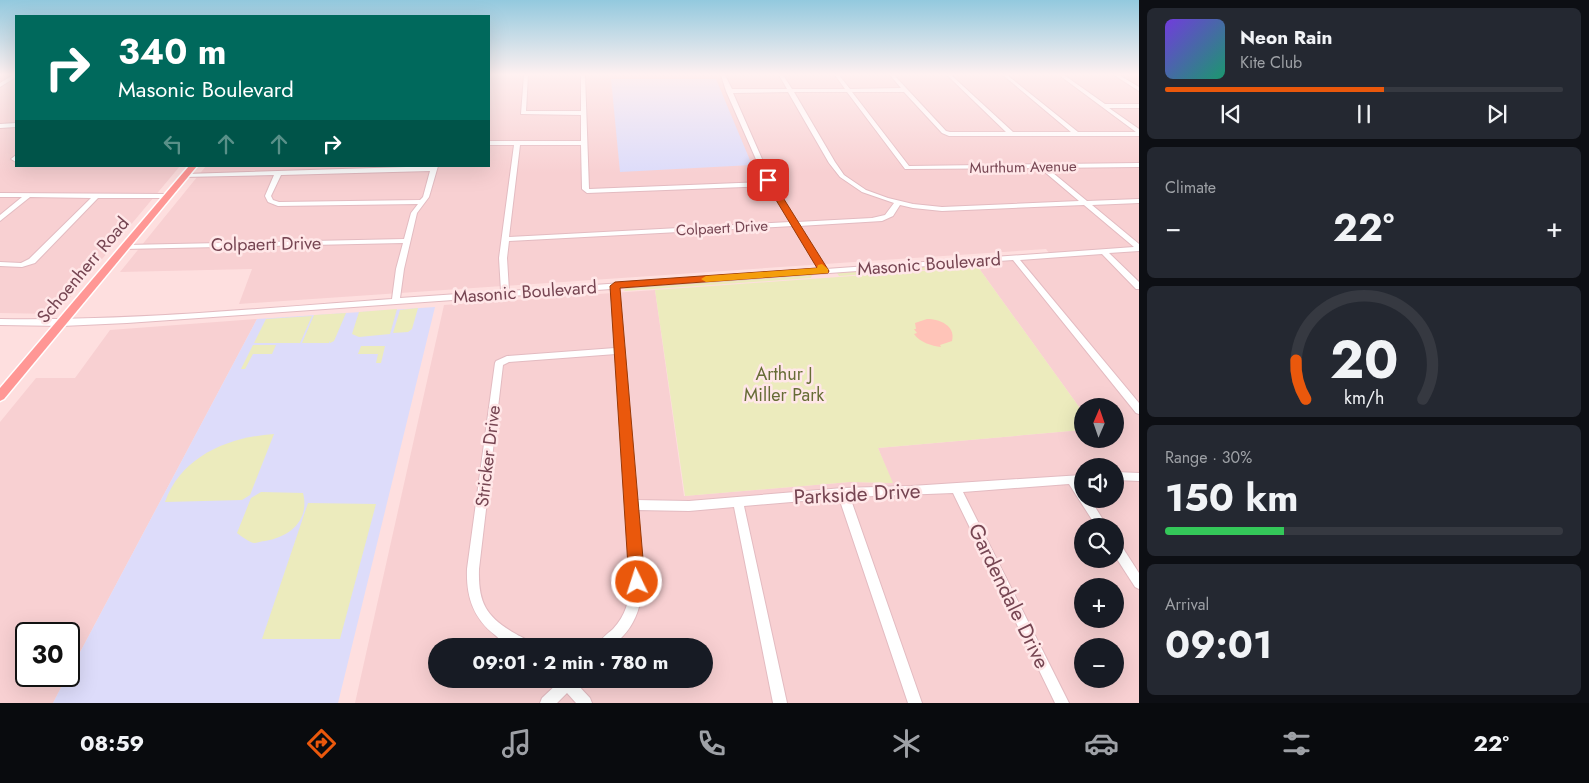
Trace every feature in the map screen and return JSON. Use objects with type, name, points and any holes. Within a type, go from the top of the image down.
[{"type":"main road","name":"Schoenherr Road","points":[[0,396],[192,167]]},
{"type":"street","points":[[523,108],[523,112],[583,113]]},
{"type":"street","points":[[583,108],[587,191],[770,184]]},
{"type":"street","points":[[738,108],[770,184],[824,271]]},
{"type":"street","points":[[800,108],[838,172],[864,191],[897,202],[942,209],[1139,201]]},
{"type":"street","name":"Murthum Avenue","points":[[862,108],[907,168],[1139,165]]},
{"type":"street","points":[[923,108],[947,134],[1139,133]]},
{"type":"street","points":[[983,108],[1011,134]]},
{"type":"street","points":[[1046,108],[1077,134]]},
{"type":"street","points":[[1106,108],[1139,133]]},
{"type":"street","points":[[0,126],[15,125]]},
{"type":"street","points":[[490,143],[584,143]]},
{"type":"street","points":[[505,292],[503,258],[517,143]]},
{"type":"street","points":[[1042,166],[1139,249]]},
{"type":"street","points":[[185,176],[435,167],[426,197],[414,213],[396,300]]},
{"type":"street","points":[[279,172],[268,196],[270,201],[278,204],[422,202]]},
{"type":"street","points":[[0,195],[168,196]]},
{"type":"street","points":[[0,219],[27,196]]},
{"type":"street","points":[[0,264],[22,264],[32,260],[96,196]]},
{"type":"street","name":"Colpaert Drive","points":[[506,239],[887,218],[892,213],[897,202]]},
{"type":"street","name":"Colpaert Drive","points":[[126,247],[407,240]]},
{"type":"street","name":"Masonic Boulevard","points":[[0,322],[62,323],[1139,249]]},
{"type":"street","points":[[1104,252],[1139,287]]},
{"type":"street","points":[[1015,258],[1139,410]]},
{"type":"street","points":[[612,638],[630,619],[636,598],[632,505],[615,286]]},
{"type":"street","name":"Stricker Drive","points":[[511,638],[496,630],[478,606],[473,586],[473,569],[499,363],[506,359],[620,351]]},
{"type":"street","points":[[1124,476],[1139,477]]},
{"type":"street","name":"Parkside Drive","points":[[632,505],[689,506],[843,493],[1074,480]]},
{"type":"street","name":"Gardendale Drive","points":[[956,488],[1062,703]]},
{"type":"street","points":[[843,493],[915,703]]},
{"type":"street","points":[[738,502],[780,703]]},
{"type":"street","points":[[1124,560],[1139,583]]},
{"type":"street","points":[[547,703],[561,688]]},
{"type":"street","points":[[574,688],[585,703]]},
{"type":"shaded area","points":[[0,108],[15,108],[15,167],[179,167],[56,314],[0,313]]},
{"type":"shaded area","points":[[490,108],[1139,108],[1139,703],[355,703],[444,305],[655,290],[684,496],[850,482],[892,483],[878,448],[1074,431],[1074,448],[1124,448],[1124,398],[1074,398],[1074,400],[977,263],[1053,258],[1046,249],[239,304],[252,269],[120,272],[205,167],[490,167]]},
{"type":"shaded area","points":[[614,108],[728,108],[752,165],[620,172]]},
{"type":"shaded area","points":[[435,307],[338,703],[53,703],[61,687],[80,687],[80,652],[257,319]]},
{"type":"shaded area","points":[[257,319],[80,652],[80,622],[15,622],[15,687],[61,687],[53,703],[0,703],[0,422],[36,378],[75,378],[110,330]]},
{"type":"green space","points":[[977,263],[980,266],[839,276],[837,273]]},
{"type":"green space","name":"Arthur J Miller Park","points":[[978,267],[1074,400],[1074,431],[878,448],[893,483],[850,482],[685,496],[655,290]]},
{"type":"green space","points":[[812,275],[811,278],[624,291],[626,288]]},
{"type":"green space","points":[[418,308],[412,329],[408,332],[393,333],[400,310]]},
{"type":"green space","points":[[397,309],[390,334],[359,337],[352,334],[359,312]]},
{"type":"green space","points":[[346,313],[334,341],[330,343],[329,341],[329,343],[302,343],[314,315]]},
{"type":"green space","points":[[312,316],[300,343],[254,343],[266,319]]},
{"type":"green space","points":[[253,345],[276,345],[272,354],[253,354],[245,369],[241,369]]},
{"type":"green space","points":[[361,346],[385,346],[381,363],[376,363],[378,354],[358,354]]},
{"type":"green space","points":[[274,434],[250,495],[242,500],[165,502],[172,486],[182,472],[209,452],[240,439]]},
{"type":"green space","points":[[261,492],[303,493],[304,511],[301,519],[290,531],[274,539],[254,543],[237,533],[251,498]]},
{"type":"green space","points":[[308,503],[376,504],[340,639],[262,639]]},
{"type":"sand","points":[[927,319],[937,320],[946,324],[952,331],[952,341],[940,345],[941,347],[926,343],[916,337],[914,334],[917,333],[914,329],[916,329],[915,323]]},
{"type":"slow traffic","points":[[706,279],[824,271],[822,267]]},
{"type":"route","points":[[637,582],[615,286],[824,271],[768,180]]}]
